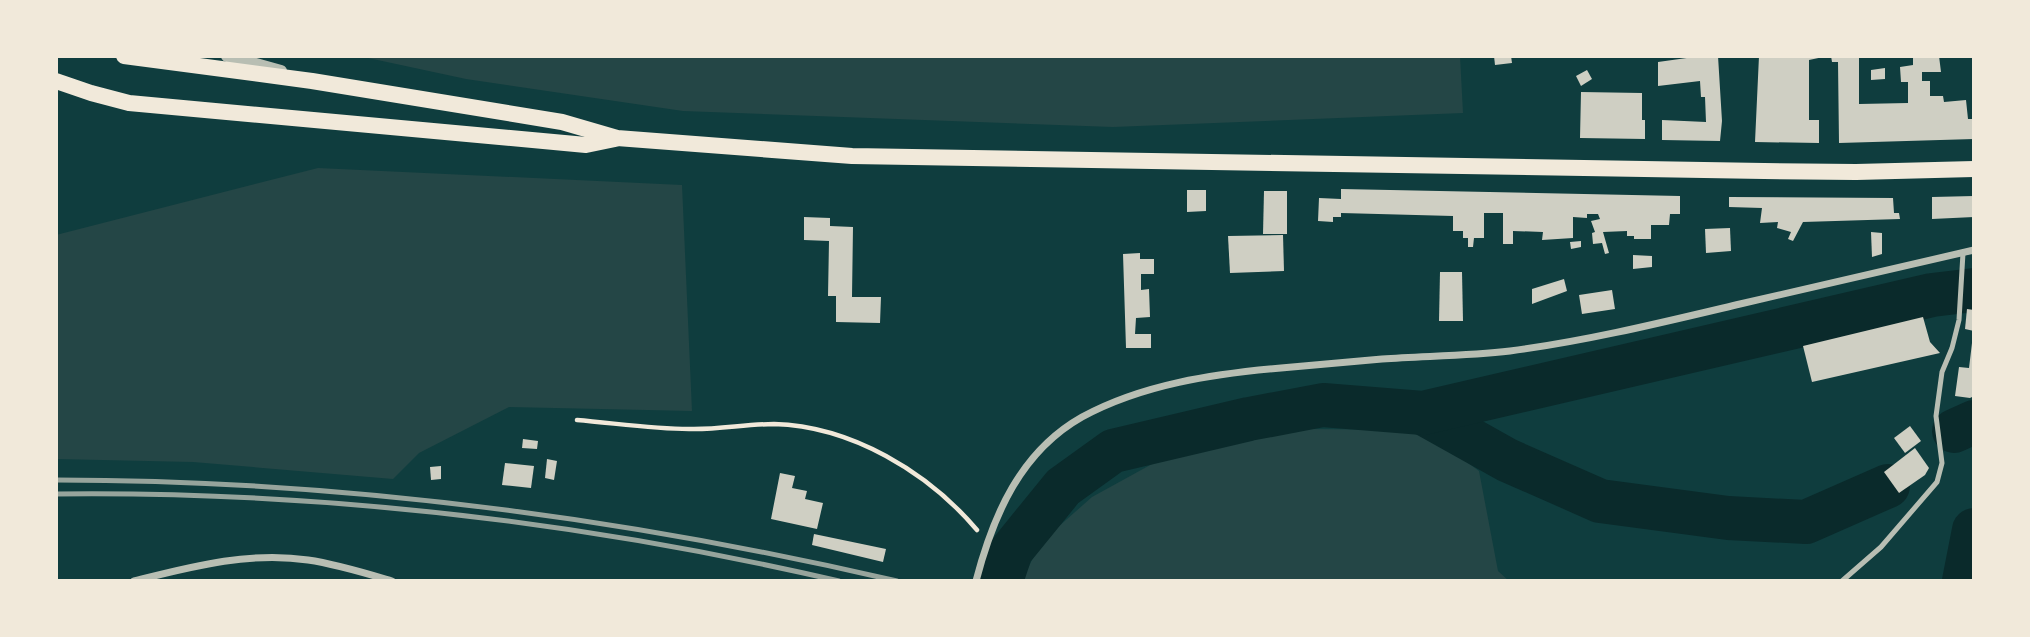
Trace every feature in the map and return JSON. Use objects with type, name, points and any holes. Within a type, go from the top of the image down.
[{"type":"main road","points":[[124,56],[312,81],[562,122],[617,138],[852,156],[1830,172],[1974,169]]},
{"type":"main road","points":[[56,81],[129,103],[586,145],[617,138]]},
{"type":"street","points":[[228,56],[312,81]]},
{"type":"street","points":[[976,581],[986,541],[1011,488],[1037,453],[1079,419],[1104,406],[1149,390],[1216,375],[1258,370],[1508,351],[1548,345],[1670,321],[1974,250]]},
{"type":"street","points":[[134,581],[225,561],[275,558],[320,562],[392,581]]},
{"type":"lane","points":[[1842,581],[1881,547],[1937,482],[1942,463],[1936,416],[1942,372],[1959,320],[1963,253]]},
{"type":"path","points":[[577,420],[689,429],[774,424],[812,428],[885,455],[914,473],[966,517],[986,541]]},
{"type":"shaded area","points":[[359,56],[1460,56],[1463,113],[1113,127],[683,111],[466,79]]},
{"type":"shaded area","points":[[318,168],[682,185],[692,411],[509,407],[419,453],[393,479],[193,462],[56,459],[56,235]]},
{"type":"shaded area","points":[[1304,429],[1424,430],[1479,471],[1498,571],[1509,581],[1022,581],[1040,543],[1092,497],[1163,458]]},
{"type":"building","points":[[1494,56],[1511,56],[1512,63],[1495,65]]},
{"type":"building","points":[[1718,56],[1722,121],[1720,141],[1662,140],[1662,120],[1706,122],[1705,97],[1701,97],[1700,81],[1658,86],[1658,62]]},
{"type":"building","points":[[1759,56],[1828,56],[1809,60],[1809,120],[1819,120],[1819,143],[1755,142]]},
{"type":"building","points":[[1831,56],[1859,56],[1859,104],[1908,103],[1908,82],[1901,82],[1900,67],[1913,65],[1913,56],[1939,56],[1941,72],[1922,72],[1922,81],[1930,81],[1930,96],[1943,96],[1944,102],[1966,100],[1968,119],[1974,119],[1974,139],[1839,143],[1838,62],[1832,62]]},
{"type":"building","points":[[1885,68],[1885,79],[1871,80],[1871,70]]},
{"type":"building","points":[[1587,70],[1592,79],[1581,86],[1576,76]]},
{"type":"building","points":[[1581,92],[1642,93],[1645,139],[1580,138]]},
{"type":"building","points":[[1341,189],[1680,196],[1680,214],[1670,214],[1669,225],[1651,225],[1651,239],[1634,239],[1634,236],[1627,236],[1627,231],[1603,232],[1609,253],[1605,254],[1602,243],[1593,244],[1592,233],[1595,232],[1591,221],[1600,219],[1598,214],[1587,214],[1587,218],[1573,217],[1573,238],[1542,240],[1543,232],[1513,231],[1513,244],[1503,244],[1503,213],[1484,213],[1484,238],[1474,238],[1473,247],[1468,247],[1468,238],[1463,238],[1463,231],[1453,231],[1453,216],[1341,213],[1341,217],[1333,217],[1333,222],[1318,221],[1319,198],[1341,199]]},
{"type":"building","points":[[1187,190],[1206,190],[1206,211],[1187,212]]},
{"type":"building","points":[[1264,191],[1287,191],[1287,234],[1263,234]]},
{"type":"building","points":[[1974,196],[1974,217],[1932,219],[1932,197]]},
{"type":"building","points":[[1729,197],[1893,198],[1894,213],[1899,213],[1900,219],[1803,222],[1793,241],[1788,239],[1791,232],[1777,228],[1778,222],[1760,223],[1762,208],[1729,207]]},
{"type":"building","points":[[804,217],[830,218],[830,226],[853,227],[852,297],[881,297],[880,323],[836,322],[836,296],[828,296],[829,241],[804,240]]},
{"type":"building","points":[[1730,228],[1731,251],[1706,253],[1705,229]]},
{"type":"building","points":[[1871,232],[1882,233],[1882,254],[1872,257]]},
{"type":"building","points":[[1283,235],[1284,271],[1230,273],[1228,236]]},
{"type":"building","points":[[1581,241],[1581,247],[1571,249],[1570,242]]},
{"type":"building","points":[[1140,253],[1140,259],[1154,259],[1154,274],[1141,274],[1141,290],[1149,289],[1150,317],[1136,318],[1135,334],[1151,334],[1151,348],[1126,348],[1123,254]]},
{"type":"building","points":[[1633,255],[1652,256],[1652,267],[1633,269]]},
{"type":"building","points":[[1440,272],[1462,272],[1463,321],[1439,321]]},
{"type":"building","points":[[1564,279],[1567,291],[1532,304],[1532,289]]},
{"type":"building","points":[[1612,290],[1615,309],[1582,314],[1579,295]]},
{"type":"building","points":[[1967,309],[1974,310],[1974,331],[1965,329]]},
{"type":"building","points":[[1923,317],[1930,342],[1940,353],[1812,382],[1803,346]]},
{"type":"building","points":[[1972,343],[1974,396],[1955,396],[1959,367],[1969,368]]},
{"type":"building","points":[[1910,426],[1921,441],[1905,453],[1894,438]]},
{"type":"building","points":[[523,439],[538,441],[537,449],[522,448]]},
{"type":"building","points":[[1915,448],[1929,468],[1925,475],[1899,493],[1884,472]]},
{"type":"building","points":[[547,459],[557,461],[554,480],[545,478]]},
{"type":"building","points":[[505,463],[534,466],[531,488],[502,485]]},
{"type":"building","points":[[441,466],[441,479],[431,480],[430,467]]},
{"type":"building","points":[[780,473],[795,476],[792,488],[807,491],[805,499],[823,503],[817,529],[771,519]]},
{"type":"building","points":[[814,534],[886,549],[883,562],[812,545]]},
{"type":"waterway","points":[[1001,581],[1011,551],[1063,487],[1113,451],[1249,419],[1323,405],[1423,413],[1932,295],[1974,290]]},
{"type":"waterway","points":[[1423,413],[1507,460],[1600,501],[1728,518],[1806,522],[1888,486]]},
{"type":"waterway","points":[[1954,431],[1974,422]]},
{"type":"waterway","points":[[1964,581],[1974,530]]},
{"type":"railway","points":[[56,480],[268,487],[479,506],[689,538],[897,581]]},
{"type":"railway","points":[[56,494],[253,498],[450,514],[646,542],[839,581]]}]
